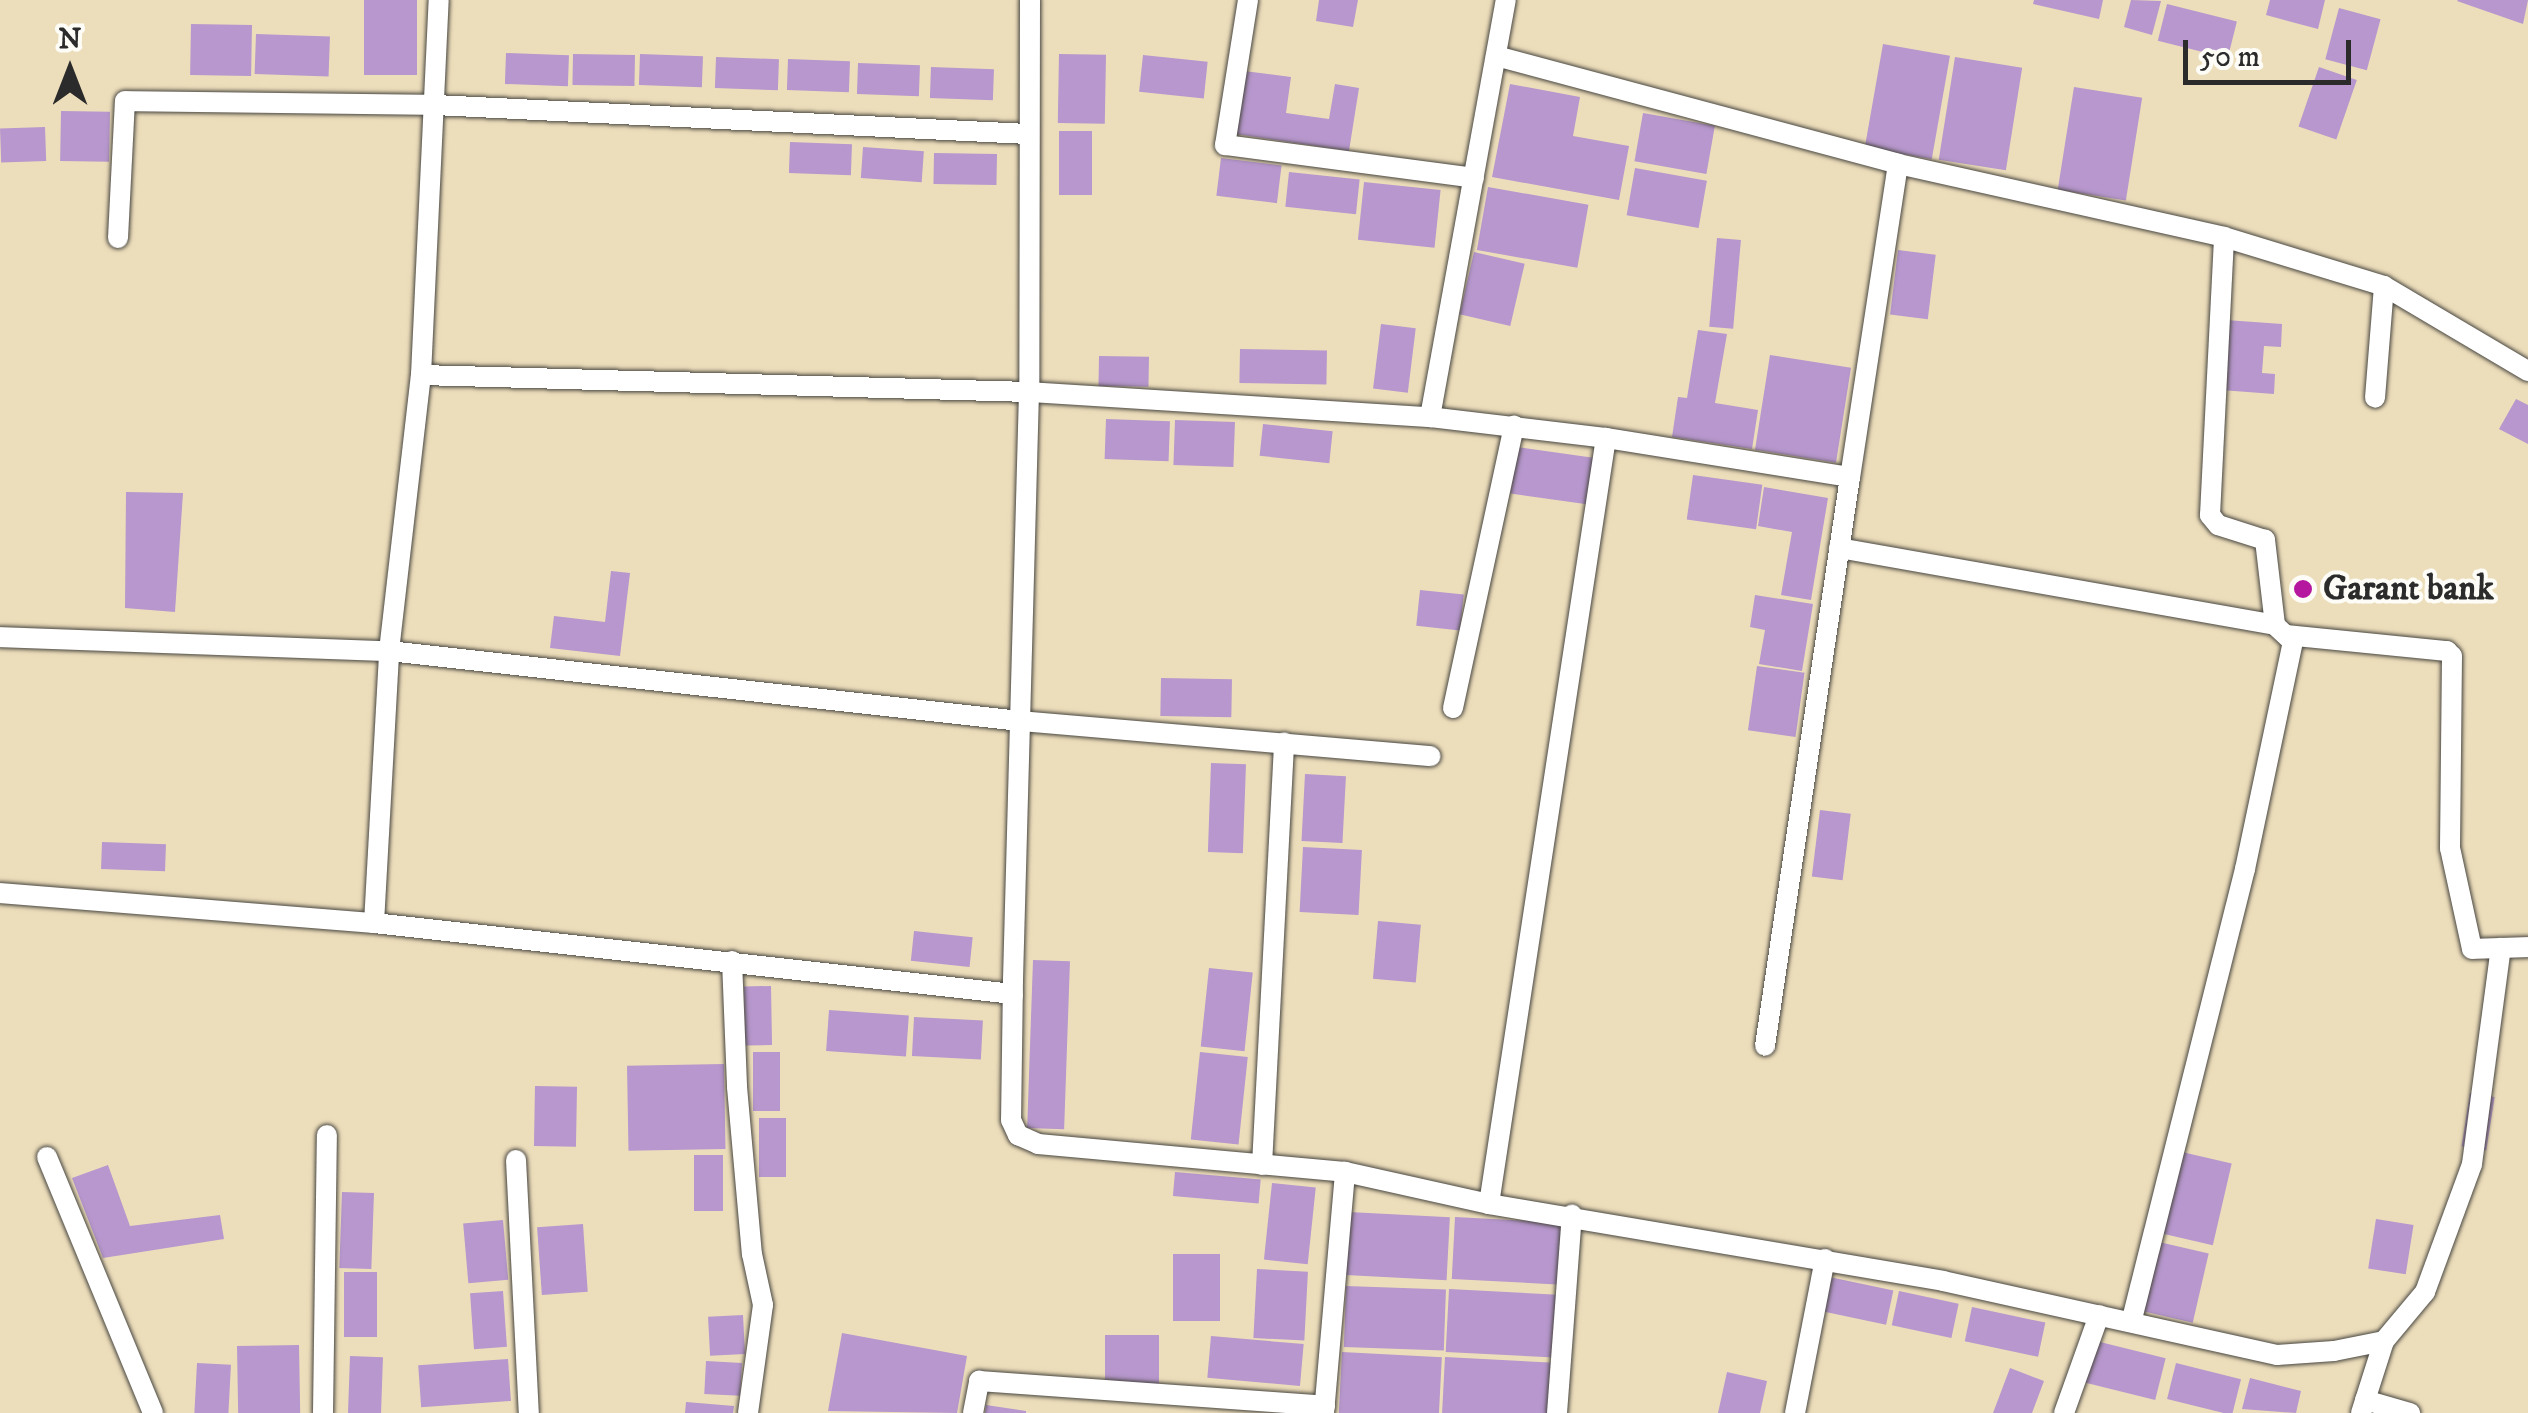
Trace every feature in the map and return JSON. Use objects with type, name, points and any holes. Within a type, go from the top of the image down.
[{"type":"street","points":[[374,923],[388,651],[422,375],[439,0]]},
{"type":"street","points":[[1030,0],[1029,392],[1011,1120],[1018,1135],[1038,1144],[1346,1172],[1489,1204],[1826,1258],[2132,1319],[2277,1354],[2334,1351],[2384,1341]]},
{"type":"street","points":[[1248,0],[1225,145],[1474,178]]},
{"type":"street","points":[[1430,417],[1506,0]]},
{"type":"street","points":[[1496,56],[1898,164],[2224,236],[2384,286],[2528,372]]},
{"type":"street","points":[[118,238],[126,101],[435,106],[1028,134]]},
{"type":"street","points":[[1765,1046],[1898,164]]},
{"type":"street","points":[[2132,1319],[2245,869],[2293,642],[2280,630],[2265,540],[2218,525],[2210,515],[2224,236]]},
{"type":"street","points":[[2375,398],[2384,286]]},
{"type":"street","points":[[422,375],[1029,392],[1430,417],[1606,438],[1850,478]]},
{"type":"street","points":[[1454,708],[1514,426]]},
{"type":"street","points":[[1489,1204],[1606,438]]},
{"type":"street","points":[[1840,548],[2280,630],[2447,650],[2452,656],[2450,848],[2472,949],[2528,946]]},
{"type":"street","points":[[0,638],[388,651],[1020,720],[1431,756]]},
{"type":"street","points":[[1262,1165],[1284,743]]},
{"type":"street","points":[[0,893],[374,923],[1013,994]]},
{"type":"street","points":[[2410,1413],[2363,1406],[2384,1341],[2425,1292],[2472,1164],[2501,948]]},
{"type":"street","points":[[732,962],[737,1087],[752,1254],[762,1305],[748,1413]]},
{"type":"street","points":[[323,1413],[326,1135]]},
{"type":"street","points":[[47,1157],[153,1413]]},
{"type":"street","points":[[516,1160],[529,1413]]},
{"type":"street","points":[[973,1413],[979,1381],[1324,1409],[1346,1172]]},
{"type":"street","points":[[1557,1413],[1572,1215]]},
{"type":"street","points":[[1795,1413],[1826,1258]]},
{"type":"street","points":[[2064,1413],[2099,1315]]},
{"type":"building","points":[[364,0],[417,0],[417,75],[364,75]]},
{"type":"building","points":[[1319,0],[1358,0],[1353,27],[1316,21]]},
{"type":"building","points":[[2034,0],[2103,0],[2099,19],[2033,4]]},
{"type":"building","points":[[2131,0],[2161,1],[2152,35],[2124,27]]},
{"type":"building","points":[[2270,0],[2325,0],[2318,29],[2266,15]]},
{"type":"building","points":[[2458,0],[2528,0],[2523,24],[2457,1]]},
{"type":"building","points":[[2167,4],[2237,21],[2228,58],[2158,41]]},
{"type":"building","points":[[2339,8],[2381,19],[2367,70],[2325,59]]},
{"type":"building","points":[[191,24],[252,25],[251,76],[190,75]]},
{"type":"building","points":[[256,34],[330,37],[329,77],[255,74]]},
{"type":"building","points":[[1883,44],[1950,56],[1932,159],[1865,147]]},
{"type":"building","points":[[506,53],[569,55],[568,86],[505,84]]},
{"type":"building","points":[[573,54],[635,55],[634,86],[572,85]]},
{"type":"building","points":[[640,54],[703,56],[702,87],[639,85]]},
{"type":"building","points":[[1059,54],[1106,55],[1105,124],[1058,123]]},
{"type":"building","points":[[1143,55],[1208,62],[1204,99],[1139,92]]},
{"type":"building","points":[[716,57],[779,59],[778,90],[715,88]]},
{"type":"building","points":[[1955,57],[2022,68],[2006,170],[1939,160]]},
{"type":"building","points":[[788,59],[850,61],[849,92],[787,90]]},
{"type":"building","points":[[858,63],[920,65],[919,96],[857,94]]},
{"type":"building","points":[[931,67],[994,69],[993,100],[930,98]]},
{"type":"building","points":[[2319,67],[2357,80],[2336,140],[2298,127]]},
{"type":"building","points":[[1244,71],[1291,77],[1286,113],[1329,119],[1335,84],[1359,88],[1349,151],[1235,134]]},
{"type":"building","points":[[1510,84],[1580,97],[1573,136],[1629,146],[1619,200],[1492,177]]},
{"type":"building","points":[[2074,87],[2142,98],[2126,201],[2058,190]]},
{"type":"building","points":[[61,111],[110,112],[109,162],[60,161]]},
{"type":"building","points":[[1643,113],[1715,126],[1706,174],[1634,161]]},
{"type":"building","points":[[45,127],[46,161],[1,163],[0,129]]},
{"type":"building","points":[[1059,131],[1092,131],[1092,195],[1059,195]]},
{"type":"building","points":[[790,142],[852,144],[851,175],[789,173]]},
{"type":"building","points":[[863,147],[924,151],[922,182],[861,178]]},
{"type":"building","points":[[934,153],[997,154],[996,185],[933,184]]},
{"type":"building","points":[[1221,158],[1282,165],[1277,203],[1216,196]]},
{"type":"building","points":[[1635,168],[1707,181],[1699,228],[1627,215]]},
{"type":"building","points":[[1289,172],[1360,179],[1356,214],[1285,207]]},
{"type":"building","points":[[1364,182],[1441,190],[1435,248],[1358,240]]},
{"type":"building","points":[[1488,187],[1588,205],[1577,268],[1477,250]]},
{"type":"building","points":[[1717,238],[1741,240],[1733,329],[1709,327]]},
{"type":"building","points":[[1898,250],[1936,255],[1928,319],[1890,315]]},
{"type":"building","points":[[1474,252],[1525,264],[1510,326],[1460,314]]},
{"type":"building","points":[[2226,320],[2282,324],[2281,347],[2264,346],[2262,373],[2275,374],[2274,394],[2221,390]]},
{"type":"building","points":[[1381,324],[1416,328],[1408,393],[1373,389]]},
{"type":"building","points":[[1698,330],[1727,334],[1715,403],[1758,410],[1752,449],[1672,437],[1678,397],[1687,398]]},
{"type":"building","points":[[1240,349],[1327,351],[1326,385],[1239,383]]},
{"type":"building","points":[[1770,355],[1851,368],[1836,463],[1755,450]]},
{"type":"building","points":[[1099,356],[1149,357],[1148,387],[1098,386]]},
{"type":"building","points":[[2516,399],[2528,405],[2528,444],[2499,429]]},
{"type":"building","points":[[1106,419],[1170,421],[1169,461],[1105,459]]},
{"type":"building","points":[[1175,420],[1235,422],[1233,467],[1173,465]]},
{"type":"building","points":[[1263,424],[1333,431],[1329,463],[1260,456]]},
{"type":"building","points":[[1517,447],[1593,458],[1587,504],[1510,494]]},
{"type":"building","points":[[1693,475],[1762,485],[1756,529],[1687,520]]},
{"type":"building","points":[[1764,487],[1828,498],[1811,600],[1781,595],[1792,532],[1758,526]]},
{"type":"building","points":[[126,492],[183,493],[175,612],[125,608]]},
{"type":"building","points":[[611,571],[630,573],[620,656],[550,648],[554,616],[605,622]]},
{"type":"building","points":[[1420,590],[1464,595],[1460,630],[1416,626]]},
{"type":"building","points":[[1755,595],[1813,604],[1802,671],[1759,664],[1765,630],[1750,627]]},
{"type":"building","points":[[1757,666],[1805,673],[1795,737],[1748,730]]},
{"type":"building","points":[[1161,678],[1232,679],[1231,717],[1160,716]]},
{"type":"building","points":[[1211,763],[1246,764],[1243,853],[1208,852]]},
{"type":"building","points":[[1305,774],[1346,776],[1342,843],[1301,841]]},
{"type":"building","points":[[1820,810],[1851,814],[1843,880],[1812,877]]},
{"type":"building","points":[[102,842],[166,844],[165,871],[101,869]]},
{"type":"building","points":[[1303,847],[1362,850],[1359,915],[1300,912]]},
{"type":"building","points":[[1378,921],[1421,925],[1416,983],[1373,979]]},
{"type":"building","points":[[914,931],[973,937],[970,967],[911,961]]},
{"type":"building","points":[[1033,960],[1070,961],[1064,1129],[1027,1128]]},
{"type":"building","points":[[1209,968],[1253,973],[1245,1051],[1201,1047]]},
{"type":"building","points":[[744,986],[771,986],[772,1045],[745,1045]]},
{"type":"building","points":[[829,1010],[909,1016],[906,1056],[826,1051]]},
{"type":"building","points":[[914,1017],[983,1021],[981,1060],[912,1056]]},
{"type":"building","points":[[753,1052],[780,1052],[780,1111],[753,1111]]},
{"type":"building","points":[[1200,1052],[1248,1057],[1239,1145],[1191,1140]]},
{"type":"building","points":[[724,1064],[725,1149],[628,1151],[627,1066]]},
{"type":"building","points":[[535,1086],[577,1087],[576,1147],[534,1146]]},
{"type":"building","points":[[2470,1093],[2495,1097],[2486,1150],[2462,1146]]},
{"type":"building","points":[[759,1118],[786,1118],[786,1177],[759,1177]]},
{"type":"building","points":[[2182,1152],[2232,1163],[2213,1245],[2163,1234]]},
{"type":"building","points":[[694,1155],[723,1155],[723,1211],[694,1211]]},
{"type":"building","points":[[108,1165],[130,1226],[220,1215],[224,1239],[103,1258],[72,1178]]},
{"type":"building","points":[[1175,1172],[1261,1179],[1259,1203],[1173,1196]]},
{"type":"building","points":[[1272,1183],[1316,1188],[1308,1264],[1264,1260]]},
{"type":"building","points":[[342,1192],[374,1193],[371,1269],[339,1268]]},
{"type":"building","points":[[1349,1212],[1450,1217],[1447,1280],[1346,1275]]},
{"type":"building","points":[[1455,1217],[1565,1223],[1562,1285],[1452,1279]]},
{"type":"building","points":[[2376,1219],[2414,1225],[2406,1274],[2368,1268]]},
{"type":"building","points":[[503,1220],[508,1280],[468,1283],[463,1223]]},
{"type":"building","points":[[583,1224],[588,1292],[542,1295],[537,1227]]},
{"type":"building","points":[[2159,1242],[2209,1253],[2193,1323],[2143,1311]]},
{"type":"building","points":[[1173,1254],[1220,1254],[1220,1321],[1173,1321]]},
{"type":"building","points":[[1257,1269],[1308,1272],[1304,1341],[1253,1338]]},
{"type":"building","points":[[344,1272],[377,1272],[377,1337],[344,1337]]},
{"type":"building","points":[[1820,1275],[1893,1291],[1886,1325],[1813,1309]]},
{"type":"building","points":[[1346,1286],[1446,1289],[1444,1350],[1344,1347]]},
{"type":"building","points":[[1449,1289],[1558,1295],[1555,1358],[1446,1352]]},
{"type":"building","points":[[503,1291],[507,1347],[474,1349],[470,1293]]},
{"type":"building","points":[[1899,1291],[1959,1304],[1951,1338],[1892,1325]]},
{"type":"building","points":[[1972,1307],[2045,1323],[2038,1357],[1965,1341]]},
{"type":"building","points":[[743,1315],[745,1354],[710,1356],[708,1317]]},
{"type":"building","points":[[842,1333],[967,1356],[957,1413],[828,1411]]},
{"type":"building","points":[[1105,1335],[1159,1335],[1159,1384],[1105,1384]]},
{"type":"building","points":[[1211,1336],[1304,1344],[1300,1386],[1207,1378]]},
{"type":"building","points":[[2088,1339],[2166,1358],[2155,1400],[2078,1381]]},
{"type":"building","points":[[299,1345],[300,1413],[238,1413],[237,1346]]},
{"type":"building","points":[[1342,1352],[1442,1357],[1439,1413],[1339,1413]]},
{"type":"building","points":[[350,1356],[383,1357],[381,1413],[348,1413]]},
{"type":"building","points":[[1445,1357],[1555,1363],[1552,1413],[1442,1413]]},
{"type":"building","points":[[508,1359],[511,1401],[421,1407],[418,1365]]},
{"type":"building","points":[[706,1361],[742,1363],[740,1396],[704,1394]]},
{"type":"building","points":[[197,1363],[231,1365],[228,1413],[194,1413]]},
{"type":"building","points":[[2176,1363],[2241,1379],[2233,1413],[2167,1399]]},
{"type":"building","points":[[2010,1368],[2044,1381],[2032,1413],[1993,1413]]},
{"type":"building","points":[[1727,1372],[1767,1381],[1760,1413],[1718,1413]]},
{"type":"building","points":[[2250,1378],[2301,1391],[2296,1413],[2242,1409]]},
{"type":"building","points":[[686,1402],[734,1406],[733,1413],[685,1413]]},
{"type":"building","points":[[986,1405],[1026,1411],[1026,1413],[985,1413]]},
{"type":"place","name":"Garant bank","points":[[2303,589]]}]
